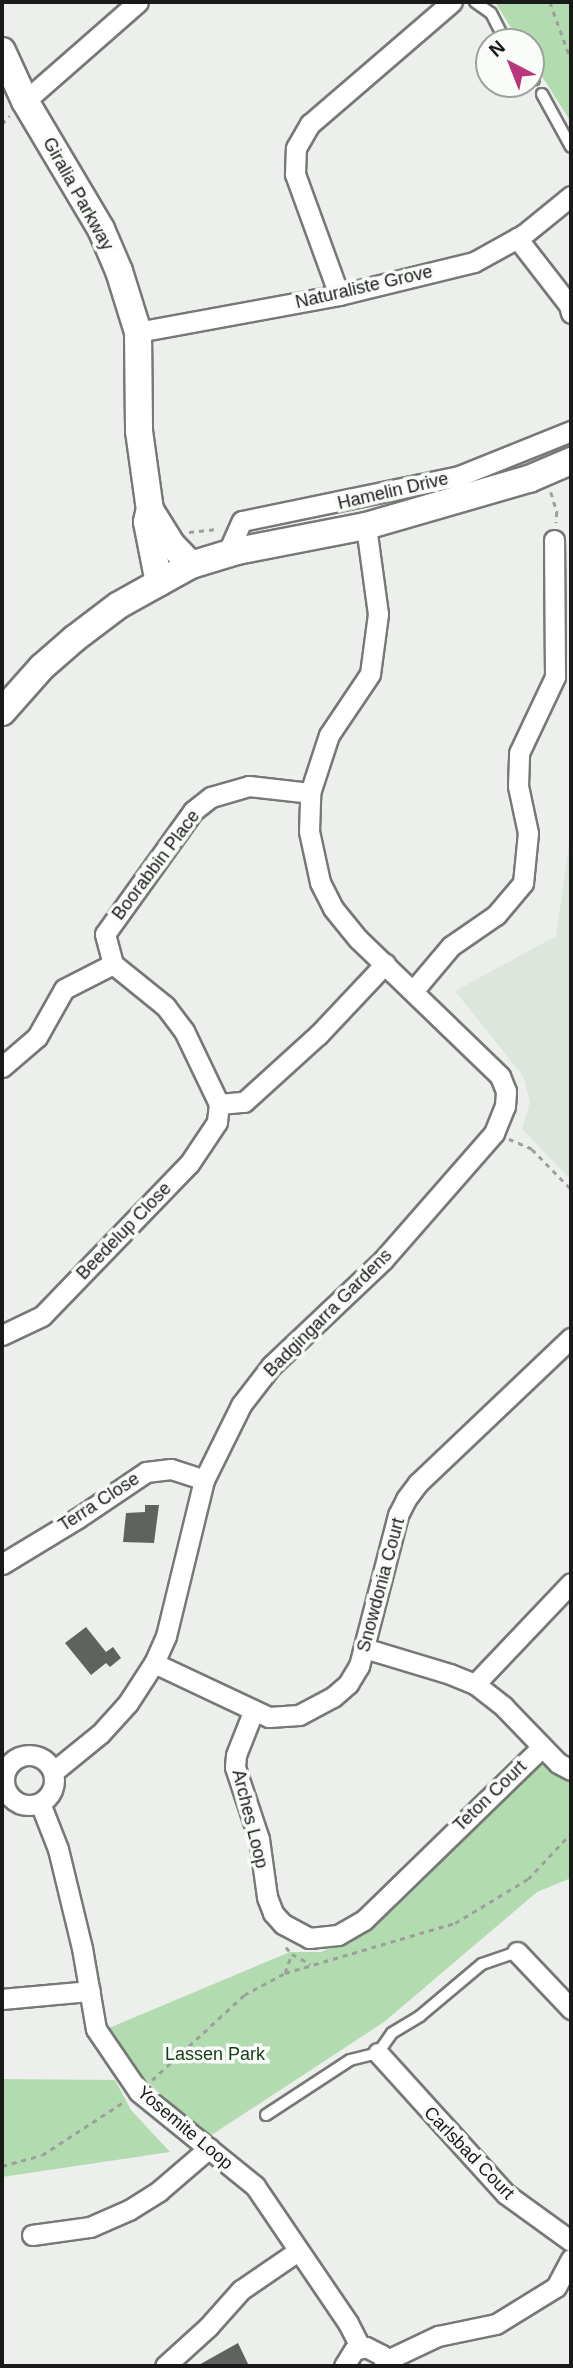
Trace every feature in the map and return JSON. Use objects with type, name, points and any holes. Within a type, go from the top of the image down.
[{"type":"street","points":[[25,101],[138,2]]},
{"type":"street","points":[[339,295],[295,174],[296,148],[310,124],[452,2]]},
{"type":"street","name":"Giralia Parkway","points":[[2,51],[25,101],[101,229],[138,332],[139,431],[150,510],[147,522],[159,583]]},
{"type":"street","name":"Naturaliste Grove","points":[[138,332],[339,295],[474,262],[517,238],[571,196]]},
{"type":"street","points":[[517,238],[569,305],[571,313]]},
{"type":"street","name":"Hamelin Drive","points":[[226,554],[242,522],[459,476],[571,431]]},
{"type":"street","name":"Hamelin Drive","points":[[2,712],[41,667],[74,639],[119,605],[191,565],[226,554],[366,526],[544,473],[571,461]]},
{"type":"street","name":"Giralia Parkway","points":[[150,510],[171,544],[191,565]]},
{"type":"street","name":"Badgingarra Gardens","points":[[53,1772],[100,1734],[128,1703],[154,1663],[166,1636],[204,1480],[241,1405],[271,1366],[383,1260],[494,1133],[505,1107],[506,1091],[500,1076],[341,920],[325,896],[309,831],[310,793],[328,735],[370,674],[378,614],[366,526]]},
{"type":"street","points":[[413,991],[451,946],[496,915],[523,883],[528,833],[518,786],[519,753],[555,677],[554,540]]},
{"type":"street","name":"Boorabbin Place","points":[[113,964],[105,934],[193,811],[211,797],[249,786],[310,793]]},
{"type":"street","points":[[2,1068],[37,1037],[64,989],[113,964],[145,988],[178,1022],[219,1104],[244,1102],[318,1035],[385,964]]},
{"type":"street","name":"Beedelup Close","points":[[2,1335],[42,1316],[189,1164],[217,1122],[219,1104]]},
{"type":"street","name":"Snowdonia Court","points":[[154,1663],[253,1712],[284,1718],[317,1708],[348,1684],[359,1666],[398,1515],[406,1499],[418,1483],[571,1338]]},
{"type":"street","name":"Terra Close","points":[[2,1564],[78,1518],[146,1472],[170,1469],[204,1480]]},
{"type":"street","points":[[474,1684],[571,1583]]},
{"type":"street","points":[[364,1648],[474,1684],[504,1707],[558,1763],[571,1770]]},
{"type":"street","name":"Arches Loop","points":[[253,1712],[236,1755],[235,1767],[259,1839],[267,1897],[281,1931]]},
{"type":"street","name":"Teton Court","points":[[281,1931],[324,1939],[351,1930],[542,1746]]},
{"type":"street","points":[[26,1755],[43,1759],[53,1772],[52,1790],[40,1803],[23,1805],[8,1795],[3,1787],[11,1763],[26,1755]]},
{"type":"street","name":"Yosemite Loop","points":[[40,1803],[58,1849],[96,2029],[139,2092],[255,2186],[348,2323],[360,2347]]},
{"type":"street","points":[[516,1952],[571,2009]]},
{"type":"street","points":[[2,1999],[90,1991]]},
{"type":"street","name":"Carlsbad Court","points":[[378,2053],[506,2194],[571,2241]]},
{"type":"street","points":[[32,2235],[90,2227],[129,2210],[159,2191],[209,2148]]},
{"type":"street","points":[[165,2366],[208,2327],[241,2290],[299,2251]]},
{"type":"street","points":[[344,2366],[349,2354],[360,2347],[377,2351],[385,2363],[438,2336],[496,2324],[556,2287],[571,2259]]},
{"type":"lane","points":[[475,2],[491,13],[499,28]]},
{"type":"lane","points":[[544,98],[571,147]]},
{"type":"lane","points":[[266,2115],[350,2060],[378,2053],[392,2033],[419,2016],[482,1964],[516,1952]]},
{"type":"path","points":[[550,2],[571,60]]},
{"type":"path","points":[[544,473],[557,512],[554,540]]},
{"type":"path","points":[[494,1133],[532,1149],[571,1189]]},
{"type":"path","points":[[2,2166],[42,2155],[139,2092],[244,1995],[285,1973],[311,1964],[455,1923],[528,1880],[571,1833]]},
{"type":"path","points":[[281,1931],[292,1954],[311,1964]]},
{"type":"path","points":[[285,1973],[292,1954]]},
{"type":"shaded area","points":[[571,830],[571,1180],[522,1129],[530,1102],[523,1076],[455,991],[556,936]]},
{"type":"green space","points":[[495,2],[571,2],[571,122],[545,81],[545,28],[511,28]]},
{"type":"green space","name":"Lassen Park","points":[[539,1761],[571,1783],[571,1878],[537,1892],[384,2022],[210,2136],[136,2072],[109,2028],[290,1952],[321,1952],[363,1934]]},
{"type":"green space","points":[[2,2079],[115,2080],[131,2110],[170,2152],[2,2177]]},
{"type":"building","points":[[145,1505],[159,1505],[154,1543],[123,1542],[126,1513],[145,1512]]},
{"type":"building","points":[[86,1627],[106,1652],[113,1647],[121,1658],[110,1667],[106,1663],[91,1675],[65,1643]]},
{"type":"building","points":[[238,2343],[249,2366],[197,2366]]}]
